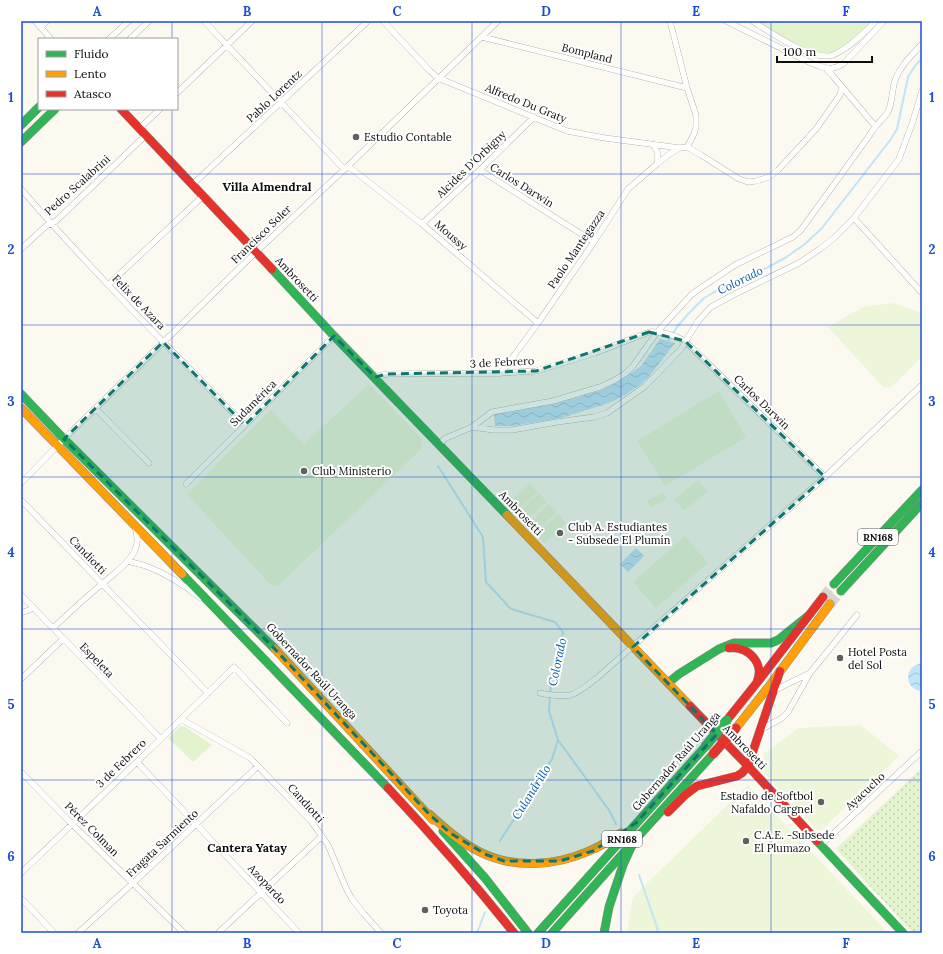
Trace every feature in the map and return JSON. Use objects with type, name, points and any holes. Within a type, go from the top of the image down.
[{"type":"main road","points":[[21,125],[38,108]]},
{"type":"main road","points":[[21,142],[54,110]]},
{"type":"main road","name":"Ambrosetti","points":[[123,110],[334,336],[748,766],[903,933]]},
{"type":"main road","name":"Gobernador Raúl Uranga","points":[[21,394],[64,439],[271,645],[429,814],[485,878],[528,933]]},
{"type":"main road","points":[[21,408],[420,822],[476,886],[514,933]]},
{"type":"main road","name":"RN168","points":[[834,584],[922,490]]},
{"type":"main road","name":"RN168","points":[[841,591],[922,503]]},
{"type":"main road","name":"Gobernador Raúl Uranga","points":[[539,932],[705,747],[750,693],[808,616],[827,600],[780,671],[736,728],[634,841],[623,864],[609,907],[604,933]]},
{"type":"main road","points":[[668,683],[679,674],[719,649],[734,643],[771,643],[778,640],[808,616]]},
{"type":"main road","points":[[719,649],[731,647],[745,650],[756,661],[759,668],[759,679],[750,693]]},
{"type":"main road","points":[[655,817],[668,812],[685,795],[697,786],[737,776],[748,766],[762,729],[780,671]]},
{"type":"main road","points":[[429,814],[463,842],[487,855],[504,861],[527,863],[546,863],[575,857],[611,841],[636,823]]},
{"type":"main road","points":[[552,933],[634,841]]},
{"type":"street","points":[[35,21],[50,38]]},
{"type":"street","points":[[40,27],[48,21]]},
{"type":"street","points":[[110,38],[129,21]]},
{"type":"street","points":[[131,38],[149,21]]},
{"type":"street","name":"Moussy","points":[[204,21],[346,167],[422,224],[538,324]]},
{"type":"street","points":[[178,92],[252,21]]},
{"type":"street","name":"Pablo Lorentz","points":[[193,184],[368,21]]},
{"type":"street","name":"Alfredo Du Graty","points":[[383,21],[430,72],[438,78],[580,134],[683,148]]},
{"type":"street","name":"Francisco Soler","points":[[21,483],[163,342],[498,21]]},
{"type":"street","name":"Paolo Mantegazza","points":[[501,373],[538,324],[628,189],[656,164],[671,153],[683,148],[694,134],[696,114],[687,88],[670,21]]},
{"type":"street","points":[[726,21],[811,63],[833,68],[840,66],[884,21]]},
{"type":"street","points":[[752,21],[777,37],[807,53],[820,56],[832,56],[841,51],[876,21]]},
{"type":"street","name":"Bompland","points":[[482,37],[687,88]]},
{"type":"street","points":[[440,445],[444,439],[472,427],[492,412],[553,401],[600,387],[626,373],[691,295],[699,288],[735,265],[793,237],[801,230],[876,126],[883,119],[888,111],[894,84],[899,72],[904,64],[922,44]]},
{"type":"street","points":[[824,67],[876,126]]},
{"type":"street","points":[[683,148],[701,155],[739,180],[748,182],[769,177],[778,170],[816,129],[840,95],[842,88]]},
{"type":"street","points":[[472,427],[494,430],[512,430],[594,417],[602,415],[623,402],[651,380],[680,349],[683,340],[711,307],[799,263],[834,238],[854,218],[899,159],[922,91]]},
{"type":"street","name":"Pedro Scalabrini","points":[[21,249],[46,226],[56,221],[143,131],[159,110]]},
{"type":"street","name":"Alcides D'Orbigny","points":[[422,224],[534,117]]},
{"type":"street","points":[[653,144],[658,154],[656,164]]},
{"type":"street","name":"Carlos Darwin","points":[[480,170],[594,242]]},
{"type":"street","name":"Felix de Azara","points":[[21,189],[51,224],[108,285],[245,425]]},
{"type":"street","points":[[108,285],[203,196]]},
{"type":"street","points":[[854,218],[922,292]]},
{"type":"street","name":"3 de Febrero","points":[[374,377],[387,374],[501,373],[536,371],[595,352],[649,332],[660,332]]},
{"type":"street","points":[[660,332],[683,340]]},
{"type":"street","name":"Sudamérica","points":[[186,484],[334,336]]},
{"type":"street","name":"Carlos Darwin","points":[[683,340],[825,476]]},
{"type":"street","points":[[540,693],[560,696],[572,694],[585,687],[598,677],[825,476],[922,385]]},
{"type":"street","points":[[96,409],[149,463]]},
{"type":"street","name":"Candiotti","points":[[21,500],[208,693]]},
{"type":"street","points":[[53,628],[134,554],[137,544],[137,534],[134,525]]},
{"type":"street","points":[[128,561],[146,566],[162,574],[193,592],[218,611]]},
{"type":"street","name":"Espeleta","points":[[21,595],[160,738]]},
{"type":"street","points":[[21,613],[34,608]]},
{"type":"street","points":[[762,729],[782,718],[788,712],[810,673],[857,615]]},
{"type":"street","points":[[21,679],[63,639]]},
{"type":"street","name":"3 de Febrero","points":[[21,873],[234,667],[287,723]]},
{"type":"street","points":[[760,697],[810,673]]},
{"type":"street","name":"Candiotti","points":[[181,719],[250,758],[311,821],[328,845],[352,899],[381,933]]},
{"type":"street","name":"Ayacucho","points":[[821,845],[922,750]]},
{"type":"street","name":"Azopardo","points":[[137,762],[299,933]]},
{"type":"street","name":"Fragata Sarmiento","points":[[78,933],[258,766]]},
{"type":"street","name":"Pérez Colman","points":[[21,772],[132,884],[184,933]]},
{"type":"street","points":[[218,933],[322,836]]},
{"type":"street","points":[[21,898],[54,933]]},
{"type":"highlighted area","points":[[649,332],[685,341],[825,477],[633,647],[717,734],[636,823],[593,851],[560,861],[504,861],[487,855],[450,833],[429,814],[271,645],[64,439],[163,342],[245,425],[334,336],[375,377],[387,374],[536,371]]},
{"type":"green space","points":[[752,21],[876,21],[832,56],[807,53]]},
{"type":"green space","points":[[893,303],[922,313],[922,357],[891,387],[884,388],[828,327],[863,307]]},
{"type":"green space","name":"Club Ministerio","points":[[369,384],[421,438],[422,448],[278,586],[271,585],[187,494],[271,410],[304,444]]},
{"type":"green space","points":[[719,391],[746,437],[665,486],[637,441]]},
{"type":"green space","points":[[698,480],[708,491],[684,511],[674,499]]},
{"type":"green space","points":[[530,483],[538,492],[516,512],[508,503]]},
{"type":"green space","points":[[663,492],[667,499],[651,508],[647,501]]},
{"type":"green space","points":[[539,493],[547,502],[525,522],[517,513]]},
{"type":"green space","points":[[549,504],[557,512],[535,532],[527,524]]},
{"type":"green space","points":[[558,514],[566,523],[545,543],[537,534]]},
{"type":"green space","points":[[685,536],[708,563],[656,608],[633,582]]},
{"type":"green space","name":"Estadio de Softbol Nafaldo Cargnel","points":[[861,725],[899,756],[819,832],[762,771],[764,753],[799,728]]},
{"type":"green space","points":[[184,726],[212,745],[193,762],[168,738],[179,727]]},
{"type":"green space","points":[[922,768],[922,933],[913,933],[836,849]]},
{"type":"green space","name":"C.A.E. -Subsede El Plumazo","points":[[748,785],[888,933],[627,933],[633,897]]},
{"type":"water","points":[[660,339],[675,343],[648,378],[616,400],[561,418],[512,426],[495,426],[494,414],[554,404],[602,390],[641,366]]},
{"type":"water","points":[[636,548],[644,556],[628,572],[620,564]]},
{"type":"water","points":[[922,663],[922,691],[916,690],[912,687],[908,678],[911,668]]},
{"type":"waterway","name":"Colorado","points":[[667,343],[677,327],[704,298],[785,258],[805,244],[822,228],[891,139],[897,129],[908,77],[922,58]]},
{"type":"waterway","name":"Colorado","points":[[438,466],[483,537],[486,582],[511,609],[555,622],[563,632],[558,665],[551,682],[549,711],[558,740],[609,810],[616,824]]},
{"type":"waterway","name":"Culandrillo","points":[[500,841],[552,759],[558,740]]},
{"type":"waterway","name":"Colorado","points":[[639,875],[658,933]]},
{"type":"waterway","name":"Culandrillo","points":[[477,933],[485,912]]},
{"type":"tunnel","points":[[823,597],[834,584]]},
{"type":"tunnel","points":[[830,604],[841,591]]},
{"type":"traffic: fast","points":[[21,125],[38,108]]},
{"type":"traffic: fast","points":[[21,142],[54,110]]},
{"type":"traffic: fast","points":[[272,269],[334,336],[507,515]]},
{"type":"traffic: fast","points":[[21,394],[64,439],[275,649]]},
{"type":"traffic: fast","points":[[834,584],[922,490]]},
{"type":"traffic: fast","points":[[841,591],[922,503]]},
{"type":"traffic: fast","points":[[182,574],[388,788]]},
{"type":"traffic: fast","points":[[668,683],[679,674],[719,649],[734,643],[771,643],[778,640],[808,616]]},
{"type":"traffic: fast","points":[[705,747],[727,720]]},
{"type":"traffic: fast","points":[[538,933],[705,747]]},
{"type":"traffic: fast","points":[[604,933],[609,907],[623,865],[634,841],[713,754]]},
{"type":"traffic: fast","points":[[443,831],[485,878],[528,933]]},
{"type":"traffic: fast","points":[[817,841],[903,933]]},
{"type":"traffic: fast","points":[[552,933],[628,848]]},
{"type":"traffic: slow","points":[[21,408],[182,574]]},
{"type":"traffic: slow","points":[[507,515],[690,706]]},
{"type":"traffic: slow","points":[[736,728],[830,604]]},
{"type":"traffic: slow","points":[[275,649],[433,820]]},
{"type":"traffic: slow","points":[[429,814],[453,835],[480,852],[507,861],[520,863],[534,864],[562,860],[576,856],[598,847],[621,833]]},
{"type":"traffic: jam","points":[[122,110],[272,269]]},
{"type":"traffic: jam","points":[[727,720],[823,597]]},
{"type":"traffic: jam","points":[[729,648],[743,650],[753,657],[759,668],[757,682]]},
{"type":"traffic: jam","points":[[668,812],[685,795],[697,786],[737,776],[748,766],[780,671]]},
{"type":"traffic: jam","points":[[690,706],[817,841]]},
{"type":"traffic: jam","points":[[713,754],[736,728]]},
{"type":"traffic: jam","points":[[388,788],[421,823],[514,933]]},
{"type":"place","name":"Estudio Contable","points":[[356,137]]},
{"type":"place","name":"Club Ministerio","points":[[304,471]]},
{"type":"place","name":"Club A. Estudiantes - Subsede El Plumín","points":[[560,533]]},
{"type":"place","name":"Hotel Posta del Sol","points":[[840,658]]},
{"type":"place","name":"Estadio de Softbol Nafaldo Cargnel","points":[[821,802]]},
{"type":"place","name":"C.A.E. -Subsede El Plumazo","points":[[746,841]]},
{"type":"place","name":"Toyota","points":[[425,910]]},
{"type":"district","name":"Villa Almendral","points":[[267,186]]},
{"type":"district","name":"Cantera Yatay","points":[[247,847]]}]
